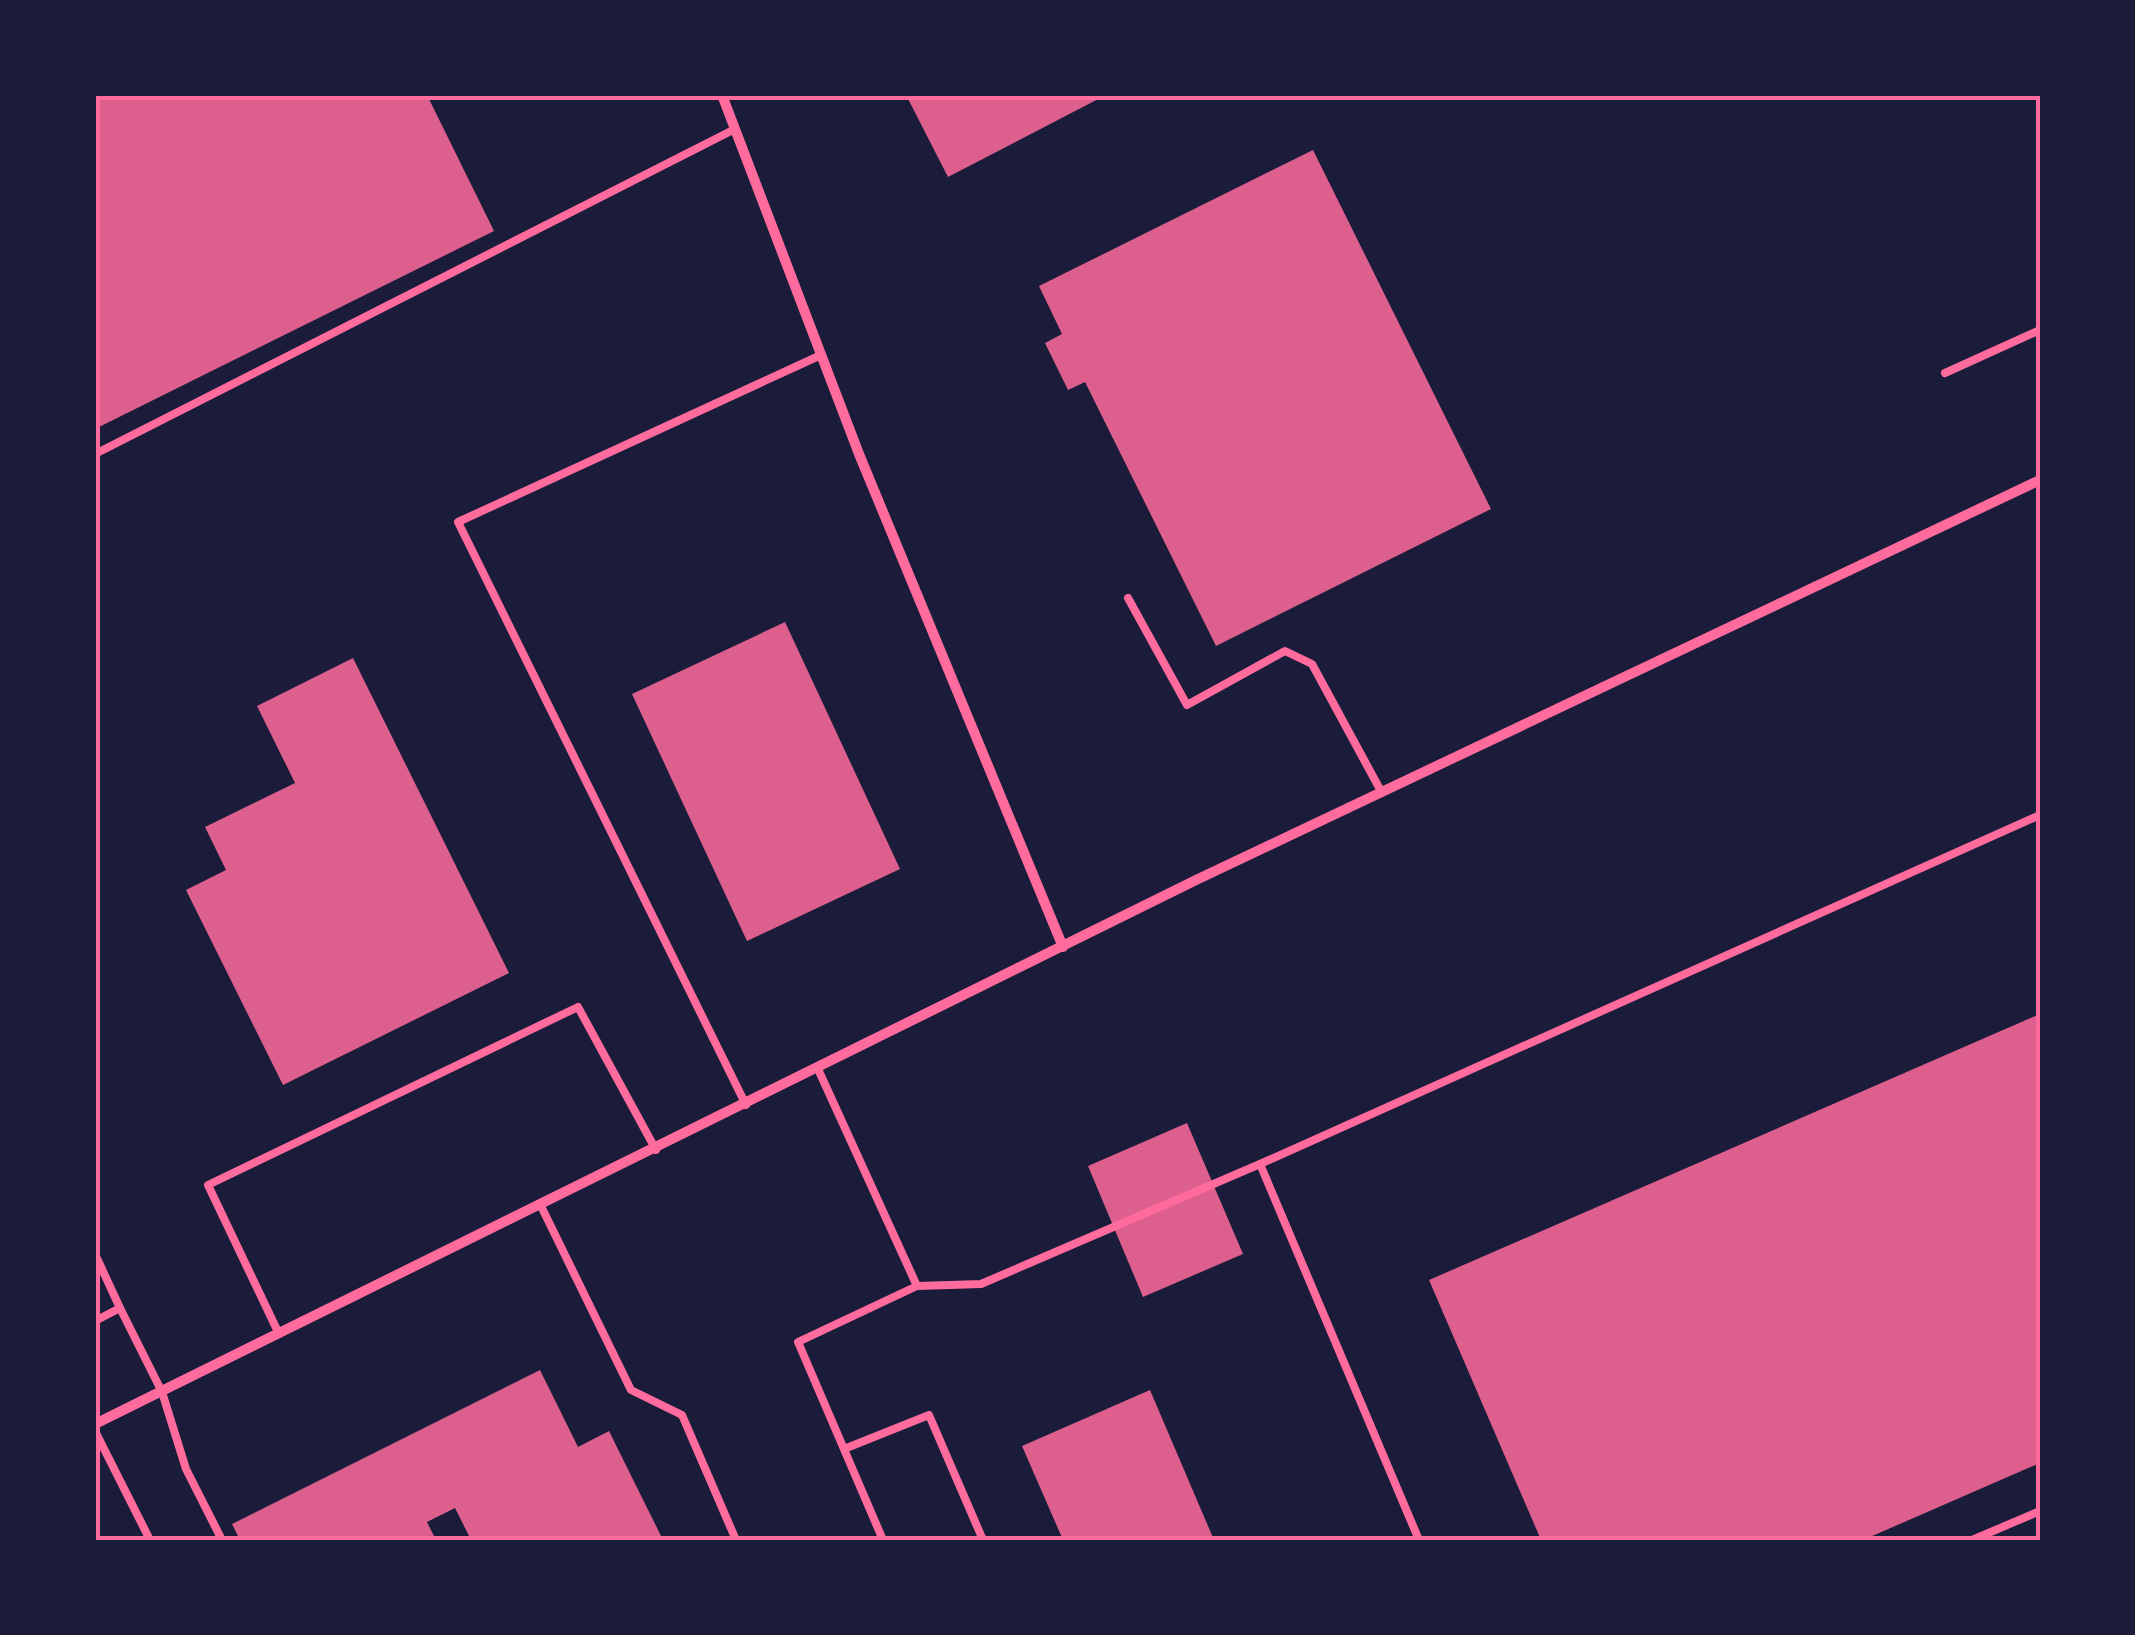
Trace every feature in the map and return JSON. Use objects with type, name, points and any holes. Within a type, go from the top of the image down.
[{"type":"street","points":[[722,95],[821,355],[1063,948]]},
{"type":"street","points":[[95,1428],[1063,948],[2040,480]]},
{"type":"lane","points":[[95,454],[735,128]]},
{"type":"lane","points":[[1944,373],[2040,330]]},
{"type":"lane","points":[[746,1105],[458,522],[821,355]]},
{"type":"lane","points":[[1128,598],[1187,706],[1285,652],[1312,664],[1382,793]]},
{"type":"lane","points":[[883,1540],[798,1342],[918,1286],[981,1284],[1260,1164],[2040,815]]},
{"type":"lane","points":[[280,1334],[208,1185],[578,1006],[656,1150]]},
{"type":"lane","points":[[818,1069],[918,1286]]},
{"type":"lane","points":[[1260,1164],[1418,1540]]},
{"type":"lane","points":[[540,1206],[631,1390],[682,1415],[736,1540]]},
{"type":"lane","points":[[95,1254],[162,1392],[186,1469],[222,1540]]},
{"type":"lane","points":[[95,1320],[120,1308]]},
{"type":"lane","points":[[844,1449],[929,1414],[983,1540]]},
{"type":"lane","points":[[95,1428],[150,1540]]},
{"type":"lane","points":[[1972,1540],[2040,1510]]},
{"type":"building","points":[[95,95],[427,95],[494,231],[95,429]]},
{"type":"building","points":[[906,95],[1106,95],[948,177]]},
{"type":"building","points":[[1313,150],[1491,509],[1216,646],[1085,382],[1068,390],[1045,343],[1062,334],[1039,286]]},
{"type":"building","points":[[785,622],[900,869],[747,941],[632,694]]},
{"type":"building","points":[[353,658],[509,973],[283,1085],[186,890],[226,870],[205,827],[295,783],[257,706]]},
{"type":"building","points":[[2040,1014],[2040,1463],[1863,1540],[1541,1540],[1429,1280]]},
{"type":"building","points":[[1187,1123],[1243,1254],[1143,1297],[1088,1166]]},
{"type":"building","points":[[540,1370],[578,1447],[609,1431],[663,1540],[471,1540],[455,1508],[427,1522],[436,1540],[240,1540],[232,1524]]},
{"type":"building","points":[[1150,1390],[1214,1540],[1063,1540],[1022,1446]]}]
